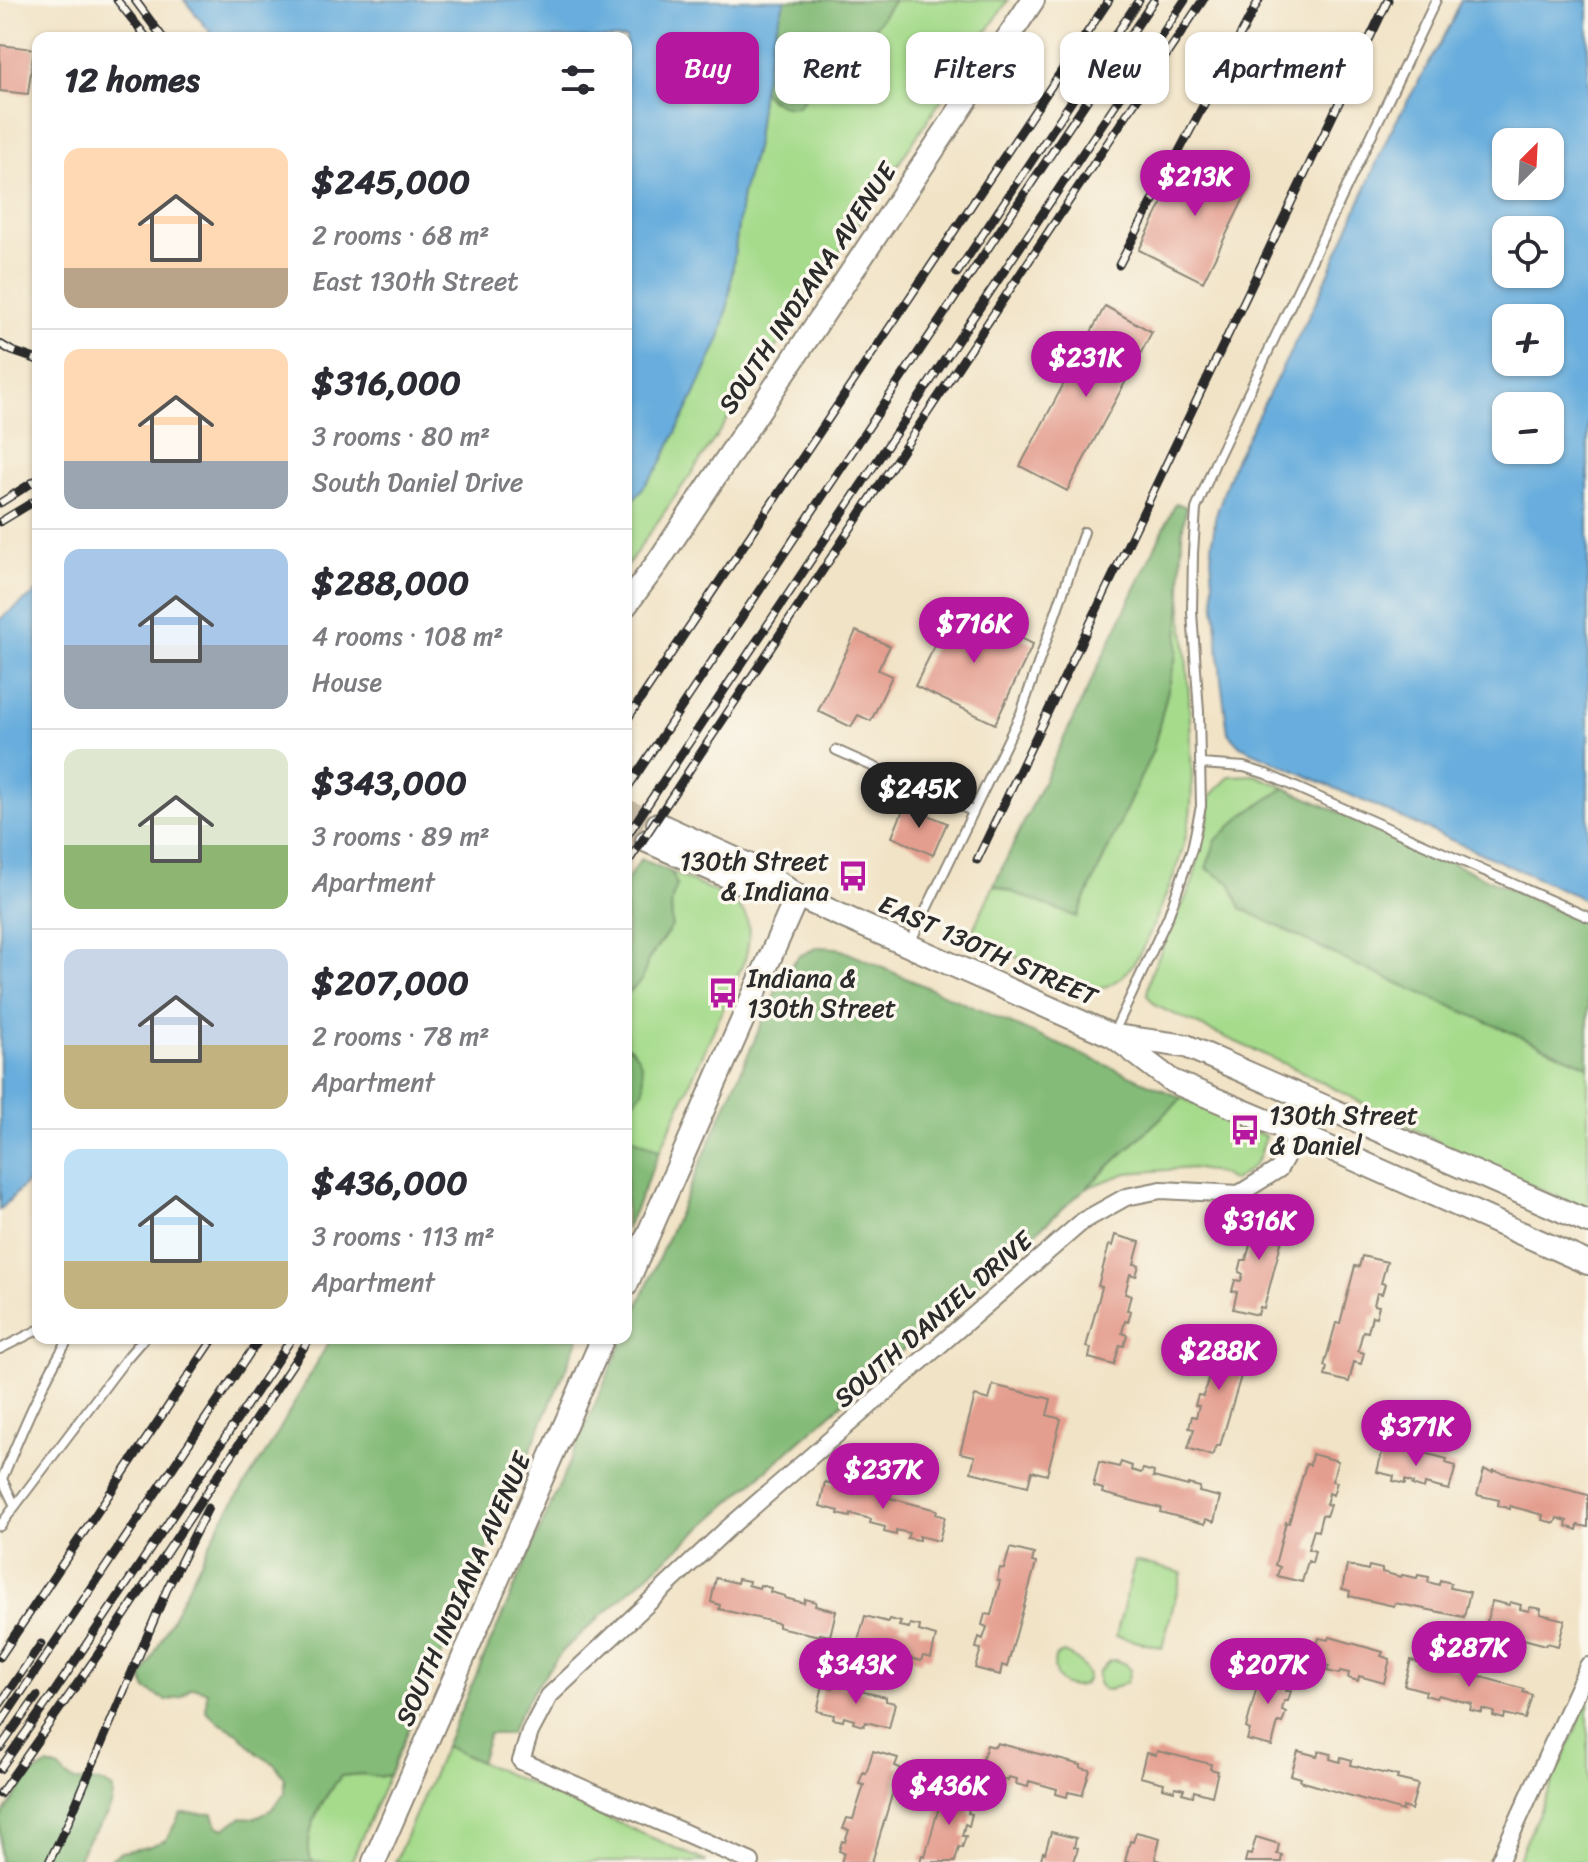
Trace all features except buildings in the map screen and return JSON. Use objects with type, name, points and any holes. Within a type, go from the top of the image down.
[{"type":"main road","name":"SOUTH INDIANA AVENUE","points":[[632,597],[1033,0]]},
{"type":"main road","name":"EAST 130TH STREET","points":[[652,833],[754,888],[797,896],[1113,1036],[1172,1081],[1588,1263]]},
{"type":"main road","points":[[632,1271],[797,896]]},
{"type":"main road","name":"EAST 130TH STREET","points":[[1113,1036],[1186,1046],[1588,1222]]},
{"type":"main road","name":"SOUTH INDIANA AVENUE","points":[[374,1862],[600,1344]]},
{"type":"street","name":"SOUTH DANIEL DRIVE","points":[[751,1862],[521,1761],[530,1732],[549,1696],[726,1530],[1083,1221],[1126,1197],[1161,1190],[1239,1194],[1279,1169],[1298,1134],[1323,1106]]},
{"type":"street","points":[[1499,1862],[1588,1666]]},
{"type":"lane","points":[[1113,1036],[1168,917],[1192,849],[1201,806],[1192,612],[1196,509],[1215,463],[1436,0]]},
{"type":"lane","points":[[908,945],[1021,713],[1084,532]]},
{"type":"lane","points":[[836,750],[972,811]]},
{"type":"lane","points":[[1201,764],[1244,767],[1266,774],[1588,917]]},
{"type":"lane","points":[[0,1349],[32,1333]]},
{"type":"lane","points":[[15,1506],[1,1480],[24,1423],[65,1344]]},
{"type":"lane","points":[[0,1526],[138,1344]]},
{"type":"green space","points":[[785,0],[894,0],[872,32],[775,32],[775,102],[762,90],[773,37]]},
{"type":"green space","points":[[894,0],[1008,0],[987,32],[906,32],[906,104],[938,104],[632,558],[632,501],[659,467],[720,338],[728,305],[742,194],[755,148],[762,90],[771,101],[775,100],[775,104],[890,104],[890,32],[872,32]]},
{"type":"green space","points":[[1176,503],[1186,507],[1177,653],[1153,750],[1077,917],[994,885]]},
{"type":"green space","points":[[1181,596],[1192,766],[1189,822],[1171,884],[1140,953],[1118,980],[1096,990],[969,938],[994,885],[1077,917],[1153,750],[1177,653]]},
{"type":"green space","points":[[1255,775],[1285,788],[1242,816],[1207,868],[1230,883],[1241,908],[1350,962],[1588,1066],[1588,1211],[1460,1153],[1298,1070],[1156,1006],[1147,995],[1151,973],[1192,884],[1207,826],[1211,795],[1230,776]]},
{"type":"green space","points":[[1285,788],[1588,924],[1588,1066],[1350,962],[1241,908],[1230,883],[1206,868],[1216,840],[1242,816]]},
{"type":"green space","points":[[641,859],[671,872],[677,885],[671,902],[672,926],[648,960],[642,980],[632,989],[632,873]]},
{"type":"green space","points":[[671,872],[733,902],[745,916],[749,934],[745,959],[660,1151],[632,1138],[632,1103],[644,1089],[632,1049],[632,989],[642,980],[648,960],[672,926],[671,902],[677,885]]},
{"type":"green space","points":[[818,947],[837,948],[1182,1098],[1086,1188],[564,1649],[534,1690],[510,1734],[489,1734],[480,1762],[445,1746],[621,1344],[632,1344],[632,1319],[783,975],[799,956]]},
{"type":"green space","points":[[632,1049],[639,1059],[644,1089],[632,1103]]},
{"type":"green space","points":[[1182,1098],[1265,1136],[1259,1158],[1252,1167],[1233,1181],[1221,1174],[1193,1168],[1127,1173],[1086,1188]]},
{"type":"green space","points":[[632,1138],[660,1151],[632,1216]]},
{"type":"green space","points":[[328,1344],[576,1344],[389,1775],[341,1776],[321,1804],[312,1825],[309,1847],[310,1858],[314,1862],[106,1862],[121,1852],[166,1840],[181,1813],[213,1814],[217,1826],[224,1829],[242,1817],[254,1818],[271,1810],[285,1793],[285,1778],[274,1764],[206,1711],[207,1692],[191,1688],[181,1697],[167,1701],[146,1689],[142,1678],[220,1523],[272,1443]]},
{"type":"green space","points":[[1135,1561],[1182,1573],[1162,1648],[1116,1636]]},
{"type":"green space","points":[[1063,1653],[1084,1668],[1088,1676],[1081,1686],[1065,1685],[1059,1680],[1055,1657]]},
{"type":"green space","points":[[1109,1661],[1126,1664],[1130,1670],[1127,1682],[1109,1690],[1102,1689],[1098,1683],[1098,1673]]},
{"type":"green space","points":[[1588,1701],[1588,1862],[1517,1862]]},
{"type":"green space","points":[[445,1746],[480,1762],[707,1862],[395,1862]]},
{"type":"green space","points":[[48,1765],[60,1769],[66,1777],[75,1781],[101,1782],[113,1789],[109,1810],[86,1843],[78,1862],[0,1862],[0,1819],[30,1776]]},
{"type":"green space","points":[[363,1774],[377,1777],[389,1775],[351,1862],[314,1862],[310,1858],[310,1836],[322,1804],[341,1776]]},
{"type":"water","points":[[184,0],[785,0],[773,37],[755,148],[742,194],[728,305],[720,338],[659,467],[632,501],[632,32],[210,32]]},
{"type":"water","points":[[1461,0],[1588,0],[1588,901],[1240,746],[1228,733],[1211,558],[1215,518],[1234,462],[1319,296],[1389,134],[1451,24]]},
{"type":"water","points":[[32,595],[32,1177],[0,1210],[0,619]]},
{"type":"tunnel","points":[[632,813],[658,824]]},
{"type":"tunnel","points":[[632,834],[647,841]]},
{"type":"railway","points":[[117,0],[142,32]]},
{"type":"railway","points":[[135,0],[159,32]]},
{"type":"railway","points":[[632,712],[1109,0]]},
{"type":"railway","points":[[957,273],[1139,0]]},
{"type":"railway","points":[[632,781],[1154,0]]},
{"type":"railway","points":[[632,828],[1185,0]]},
{"type":"railway","points":[[632,856],[1203,0]]},
{"type":"railway","points":[[1119,265],[1259,0]]},
{"type":"railway","points":[[977,860],[1388,0]]},
{"type":"railway","points":[[0,344],[32,358]]},
{"type":"railway","points":[[0,503],[32,483]]},
{"type":"railway","points":[[0,522],[32,503]]},
{"type":"railway","points":[[0,1657],[210,1344]]},
{"type":"railway","points":[[0,1724],[256,1344]]},
{"type":"railway","points":[[0,1769],[288,1344]]},
{"type":"railway","points":[[0,1794],[108,1640],[306,1344]]},
{"type":"railway","points":[[49,1862],[168,1587],[208,1508]]},
{"type":"railway","points":[[0,1704],[41,1644]]},
{"type":"railway","points":[[0,1748],[37,1696]]},
{"type":"place","name":"130th Street & Indiana","points":[[853,876]]},
{"type":"place","name":"Indiana & 130th Street","points":[[723,993]]},
{"type":"place","name":"130th Street & Daniel","points":[[1245,1130]]}]
